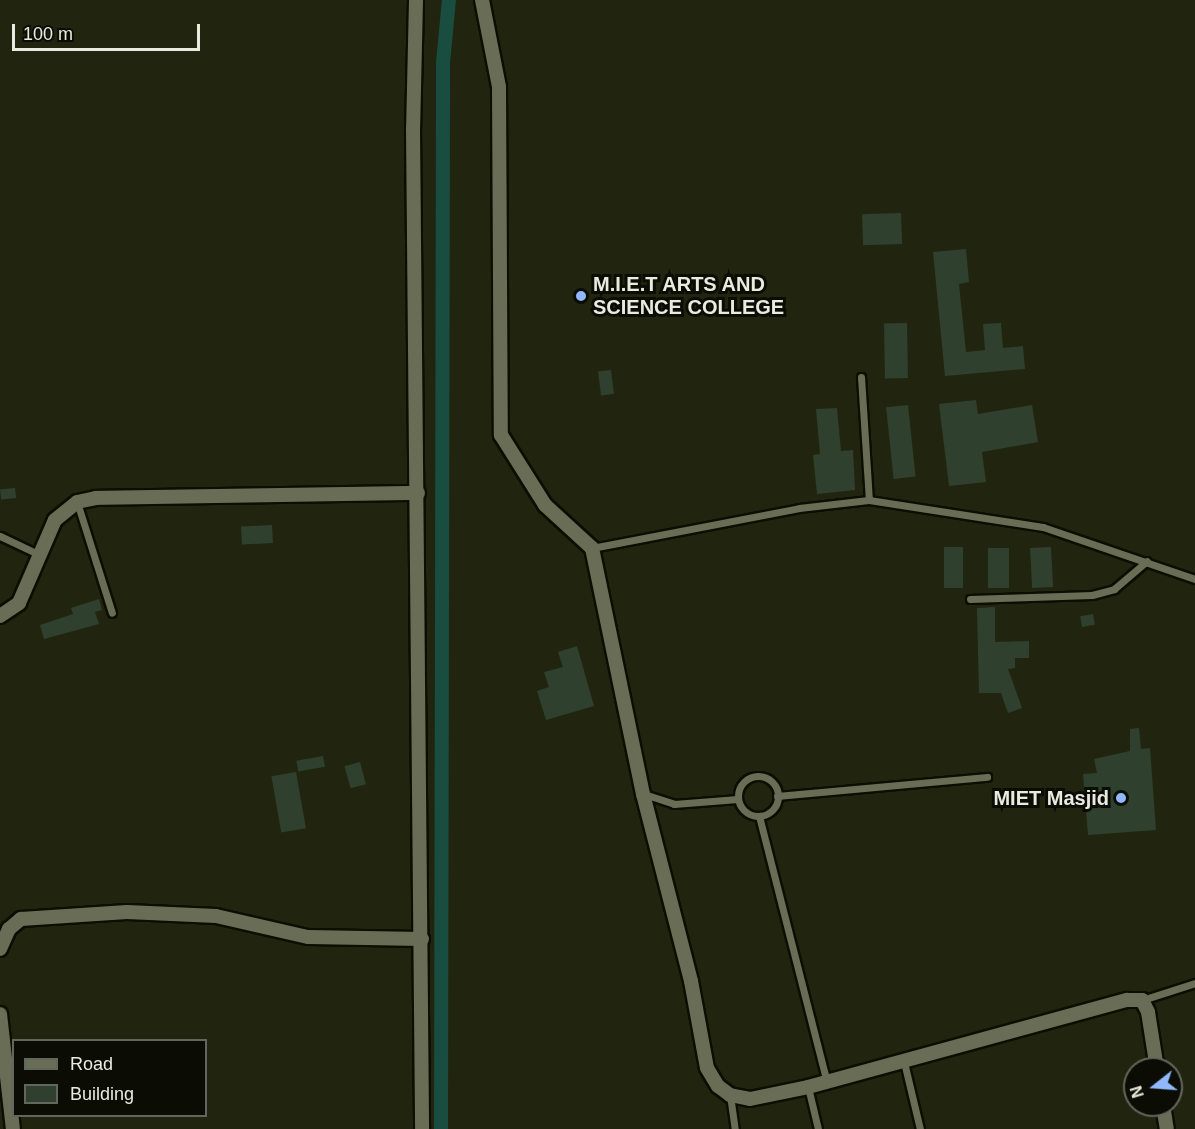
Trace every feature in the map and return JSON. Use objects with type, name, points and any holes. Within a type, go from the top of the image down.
[{"type":"street","points":[[416,0],[413,128],[422,1129]]},
{"type":"street","points":[[482,0],[499,87],[501,435],[545,505],[592,548],[643,794],[691,981],[707,1068],[718,1086],[730,1095],[750,1098],[808,1087],[1127,1000],[1142,1000],[1148,1012],[1155,1057]]},
{"type":"street","points":[[0,616],[19,603],[55,520],[77,502],[107,498],[418,494]]},
{"type":"street","points":[[0,949],[9,928],[21,919],[127,912],[216,916],[308,937],[422,939]]},
{"type":"street","points":[[0,1014],[13,1129]]},
{"type":"lane","points":[[861,377],[869,500]]},
{"type":"lane","points":[[592,548],[799,508],[869,500],[1043,527],[1195,579]]},
{"type":"lane","points":[[77,502],[112,613]]},
{"type":"lane","points":[[0,536],[40,555]]},
{"type":"lane","points":[[970,599],[1092,595],[1114,589],[1147,561]]},
{"type":"lane","points":[[759,776],[771,781],[777,796],[771,811],[759,816],[746,813],[738,799],[742,784],[759,776]]},
{"type":"lane","points":[[777,796],[987,777]]},
{"type":"lane","points":[[643,794],[674,804],[738,799]]},
{"type":"lane","points":[[759,816],[827,1082]]},
{"type":"lane","points":[[1142,1000],[1195,983]]},
{"type":"lane","points":[[904,1062],[920,1129]]},
{"type":"lane","points":[[808,1087],[818,1129]]},
{"type":"lane","points":[[730,1095],[735,1129]]},
{"type":"building","points":[[901,213],[902,244],[863,245],[862,214]]},
{"type":"building","points":[[966,249],[969,282],[959,284],[966,352],[985,350],[983,324],[1001,323],[1003,348],[1023,346],[1025,369],[945,376],[933,252]]},
{"type":"building","points":[[884,323],[907,323],[908,378],[885,378]]},
{"type":"building","points":[[611,370],[614,394],[601,395],[598,372]]},
{"type":"building","points":[[976,400],[978,414],[1032,405],[1038,442],[982,452],[986,482],[949,486],[939,404]]},
{"type":"building","points":[[908,405],[916,477],[894,479],[886,407]]},
{"type":"building","points":[[837,408],[841,451],[853,450],[855,490],[817,494],[813,455],[820,454],[816,409]]},
{"type":"building","points":[[15,488],[16,498],[1,500],[0,490]]},
{"type":"building","points":[[272,525],[273,543],[242,545],[241,527]]},
{"type":"building","points":[[944,547],[963,547],[963,588],[944,588]]},
{"type":"building","points":[[1051,547],[1053,587],[1032,588],[1030,548]]},
{"type":"building","points":[[988,548],[1009,548],[1009,588],[988,588]]},
{"type":"building","points":[[99,599],[102,610],[95,612],[99,624],[44,639],[40,625],[73,614],[71,608]]},
{"type":"building","points":[[995,607],[995,642],[1029,641],[1029,658],[1015,658],[1015,668],[1008,669],[1022,708],[1008,713],[1001,693],[979,693],[977,608]]},
{"type":"building","points":[[1093,614],[1095,625],[1082,627],[1080,616]]},
{"type":"building","points":[[577,646],[594,706],[546,720],[537,691],[549,687],[544,672],[563,667],[558,652]]},
{"type":"building","points":[[1139,728],[1141,749],[1150,748],[1156,830],[1088,835],[1083,774],[1097,773],[1094,759],[1130,751],[1130,729]]},
{"type":"building","points":[[323,756],[325,767],[298,772],[296,761]]},
{"type":"building","points":[[360,762],[366,784],[350,788],[345,766]]},
{"type":"building","points":[[296,772],[306,828],[281,832],[271,776]]},
{"type":"waterway","points":[[441,1129],[443,63],[449,0]]},
{"type":"place","name":"M.I.E.T ARTS AND SCIENCE COLLEGE","points":[[581,296]]},
{"type":"place","name":"MIET Masjid","points":[[1121,798]]}]
